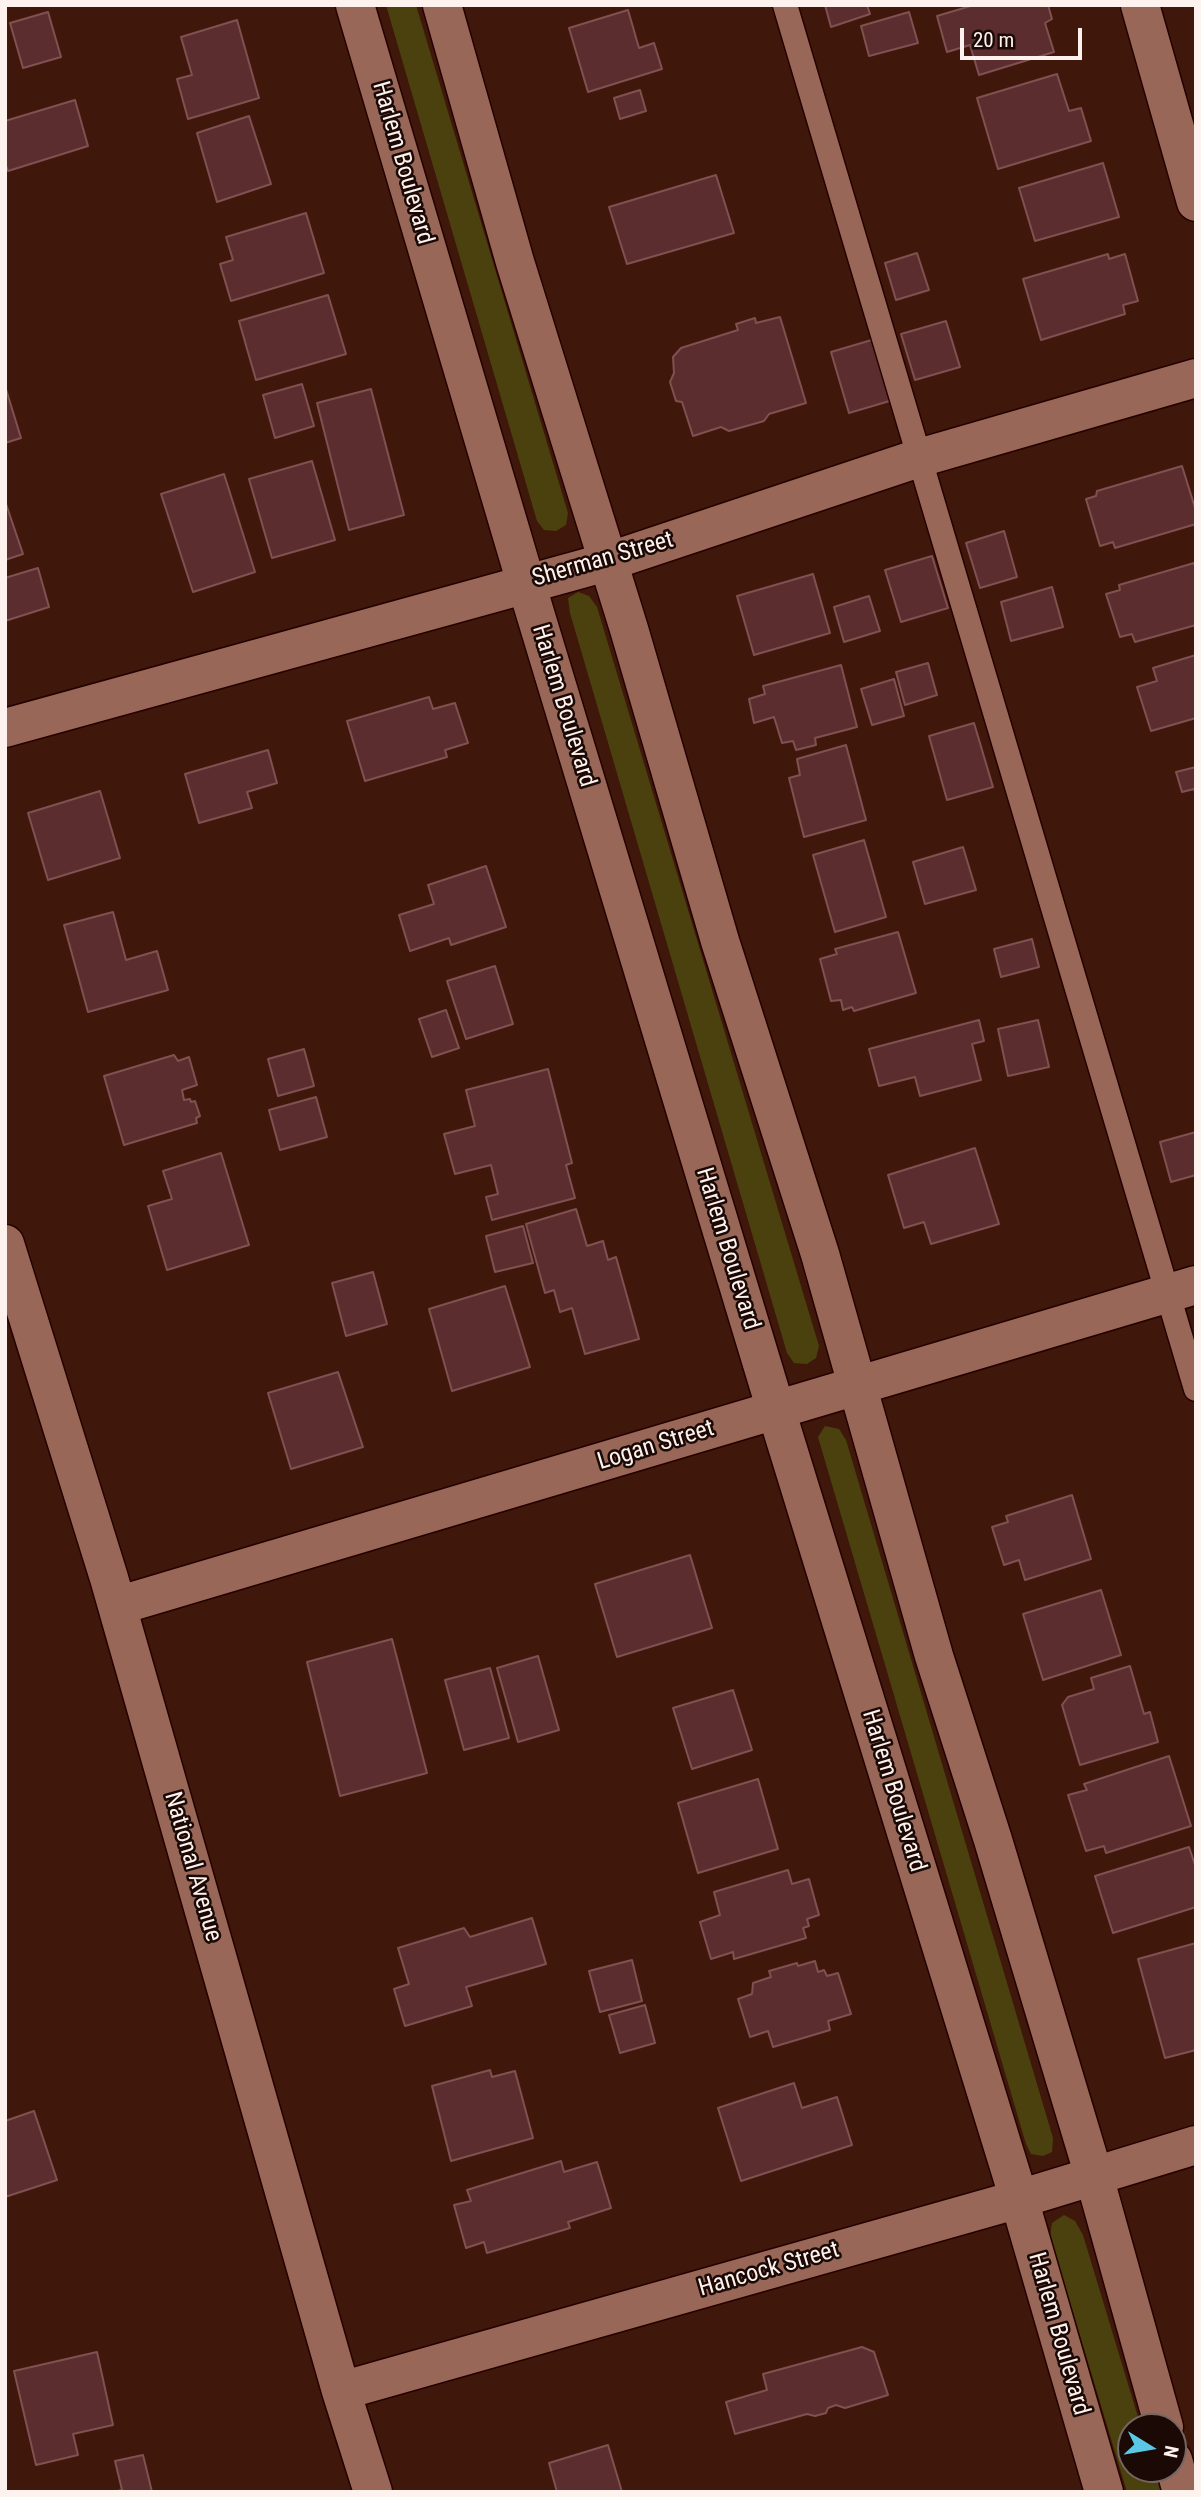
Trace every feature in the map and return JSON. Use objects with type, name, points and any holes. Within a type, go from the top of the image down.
[{"type":"street","name":"Harlem Boulevard","points":[[355,5],[526,583],[776,1410],[1019,2199],[1104,2492]]},
{"type":"street","points":[[442,5],[515,262],[720,941],[820,1254],[934,1656],[993,1840],[1094,2176],[1160,2413]]},
{"type":"street","points":[[1140,5],[1196,202]]},
{"type":"street","name":"Sherman Street","points":[[5,728],[607,562],[919,458],[1196,378]]},
{"type":"street","name":"National Avenue","points":[[5,1244],[117,1606],[341,2391],[373,2492]]},
{"type":"street","name":"Logan Street","points":[[117,1606],[1182,1290]]},
{"type":"street","name":"Hancock Street","points":[[341,2391],[1019,2199],[1196,2145]]},
{"type":"lane","points":[[785,5],[919,458],[1182,1290],[1196,1389]]},
{"type":"shaded area","points":[[386,5],[416,5],[568,513],[566,525],[556,531],[544,530],[537,521]]},
{"type":"shaded area","points":[[578,592],[589,596],[597,607],[819,1346],[816,1358],[807,1364],[794,1363],[787,1353],[570,613],[568,598]]},
{"type":"shaded area","points":[[825,1426],[839,1429],[846,1440],[1053,2138],[1052,2152],[1043,2156],[1031,2154],[1026,2144],[818,1437]]},
{"type":"shaded area","points":[[1064,2215],[1075,2221],[1083,2235],[1137,2413],[1117,2413],[1117,2459],[1050,2236],[1052,2223]]},
{"type":"shaded area","points":[[1124,2483],[1158,2483],[1161,2492],[1127,2492]]},
{"type":"building","points":[[825,5],[867,5],[870,14],[831,27]]},
{"type":"building","points":[[974,5],[1048,5],[1052,19],[1045,23],[1054,52],[979,75],[970,45],[947,52],[937,16]]},
{"type":"building","points":[[628,10],[639,48],[654,43],[662,69],[588,92],[569,28]]},
{"type":"building","points":[[48,12],[61,57],[23,68],[10,23]]},
{"type":"building","points":[[909,12],[918,43],[869,56],[861,26]]},
{"type":"building","points":[[237,20],[259,98],[188,119],[177,79],[192,75],[181,37]]},
{"type":"building","points":[[1057,74],[1069,111],[1081,108],[1091,141],[998,169],[977,98]]},
{"type":"building","points":[[640,90],[646,111],[620,119],[614,98]]},
{"type":"building","points":[[75,100],[88,146],[8,171],[5,163],[5,121]]},
{"type":"building","points":[[249,116],[271,184],[217,202],[197,133]]},
{"type":"building","points":[[1103,163],[1119,217],[1035,241],[1019,188]]},
{"type":"building","points":[[716,175],[734,233],[627,264],[609,207]]},
{"type":"building","points":[[306,213],[324,273],[231,301],[220,264],[233,260],[226,237]]},
{"type":"building","points":[[917,253],[929,290],[896,300],[885,263]]},
{"type":"building","points":[[1108,254],[1109,259],[1125,254],[1138,301],[1123,305],[1125,314],[1041,340],[1023,279]]},
{"type":"building","points":[[328,295],[346,354],[256,380],[239,321]]},
{"type":"building","points":[[780,317],[806,403],[769,414],[764,421],[729,431],[721,427],[693,436],[682,402],[676,401],[670,382],[674,373],[673,357],[681,348],[738,330],[736,324],[755,318],[756,323]]},
{"type":"building","points":[[946,321],[960,367],[915,380],[901,334]]},
{"type":"building","points":[[875,339],[893,400],[849,413],[831,352]]},
{"type":"building","points":[[302,384],[314,426],[275,438],[263,395]]},
{"type":"building","points":[[5,386],[21,438],[5,443]]},
{"type":"building","points":[[371,389],[404,515],[349,530],[317,403]]},
{"type":"building","points":[[312,461],[335,540],[272,558],[249,479]]},
{"type":"building","points":[[1182,466],[1196,511],[1196,524],[1115,548],[1113,542],[1100,546],[1086,499],[1096,496],[1097,491]]},
{"type":"building","points":[[224,474],[255,572],[193,592],[161,494]]},
{"type":"building","points":[[5,501],[23,554],[5,560]]},
{"type":"building","points":[[1004,531],[1017,577],[980,588],[966,543]]},
{"type":"building","points":[[932,556],[948,608],[901,622],[885,570]]},
{"type":"building","points":[[1194,563],[1196,625],[1135,642],[1132,634],[1120,637],[1106,594],[1120,590],[1119,585]]},
{"type":"building","points":[[38,568],[49,607],[5,621],[5,578]]},
{"type":"building","points":[[813,574],[830,633],[754,655],[737,596]]},
{"type":"building","points":[[1052,587],[1063,627],[1011,641],[1001,602]]},
{"type":"building","points":[[869,596],[880,631],[844,642],[834,607]]},
{"type":"building","points":[[1196,655],[1196,718],[1151,731],[1137,687],[1157,681],[1153,668]]},
{"type":"building","points":[[928,663],[937,695],[905,705],[896,672]]},
{"type":"building","points":[[841,665],[857,727],[815,738],[816,745],[796,750],[793,741],[782,743],[774,717],[754,723],[749,699],[765,694],[763,686]]},
{"type":"building","points":[[894,679],[904,716],[872,725],[861,689]]},
{"type":"building","points":[[429,697],[433,709],[455,703],[468,743],[445,750],[447,757],[365,781],[347,721]]},
{"type":"building","points":[[974,723],[993,787],[947,800],[929,736]]},
{"type":"building","points":[[846,745],[866,820],[804,837],[789,778],[800,775],[797,759]]},
{"type":"building","points":[[268,750],[277,783],[247,792],[252,808],[199,823],[185,774]]},
{"type":"building","points":[[1196,767],[1196,795],[1194,789],[1182,792],[1176,772]]},
{"type":"building","points":[[100,791],[120,858],[48,880],[28,813]]},
{"type":"building","points":[[864,840],[886,917],[835,932],[813,855]]},
{"type":"building","points":[[963,847],[976,890],[925,904],[913,862]]},
{"type":"building","points":[[486,866],[506,927],[451,945],[449,938],[410,951],[399,915],[434,904],[428,885]]},
{"type":"building","points":[[113,912],[126,960],[157,951],[168,990],[88,1012],[64,925]]},
{"type":"building","points":[[898,932],[916,993],[854,1011],[852,1007],[843,1010],[841,1000],[831,1001],[820,959],[837,954],[835,949]]},
{"type":"building","points":[[1032,939],[1039,967],[1001,977],[994,949]]},
{"type":"building","points":[[495,966],[513,1024],[466,1039],[447,981]]},
{"type":"building","points":[[446,1010],[459,1048],[432,1057],[419,1019]]},
{"type":"building","points":[[979,1020],[984,1041],[972,1044],[981,1080],[920,1096],[915,1077],[879,1086],[869,1049]]},
{"type":"building","points":[[1038,1020],[1049,1067],[1008,1076],[998,1029]]},
{"type":"building","points":[[304,1049],[314,1086],[278,1096],[268,1059]]},
{"type":"building","points":[[174,1055],[178,1061],[189,1057],[197,1085],[182,1090],[184,1100],[195,1101],[200,1116],[196,1118],[197,1123],[124,1145],[104,1076]]},
{"type":"building","points":[[548,1069],[572,1163],[566,1165],[575,1198],[492,1220],[486,1197],[498,1194],[491,1165],[455,1174],[444,1134],[475,1126],[466,1090]]},
{"type":"building","points":[[316,1097],[327,1137],[280,1150],[269,1110]]},
{"type":"building","points":[[1196,1132],[1196,1175],[1171,1182],[1160,1142]]},
{"type":"building","points":[[975,1148],[999,1224],[931,1244],[924,1222],[904,1228],[888,1175]]},
{"type":"building","points":[[221,1153],[249,1245],[167,1270],[148,1206],[172,1199],[163,1171]]},
{"type":"building","points":[[576,1209],[587,1246],[603,1241],[608,1260],[616,1257],[639,1339],[585,1354],[572,1308],[560,1312],[554,1290],[545,1293],[526,1224]]},
{"type":"building","points":[[523,1226],[533,1263],[495,1272],[486,1236]]},
{"type":"building","points":[[373,1272],[387,1324],[346,1336],[332,1283]]},
{"type":"building","points":[[505,1286],[530,1367],[452,1391],[429,1309]]},
{"type":"building","points":[[338,1372],[363,1447],[291,1469],[268,1393]]},
{"type":"building","points":[[1072,1495],[1091,1559],[1025,1580],[1019,1560],[1004,1565],[992,1527],[1008,1522],[1006,1516]]},
{"type":"building","points":[[690,1555],[712,1628],[617,1657],[595,1584]]},
{"type":"building","points":[[1101,1590],[1121,1655],[1043,1680],[1023,1614]]},
{"type":"building","points":[[392,1639],[427,1773],[340,1796],[307,1662]]},
{"type":"building","points":[[538,1656],[559,1730],[518,1742],[497,1668]]},
{"type":"building","points":[[1130,1666],[1144,1714],[1150,1712],[1158,1742],[1080,1765],[1062,1705],[1068,1697],[1094,1689],[1091,1678]]},
{"type":"building","points":[[490,1668],[509,1738],[464,1750],[445,1680]]},
{"type":"building","points":[[733,1690],[752,1750],[692,1769],[673,1708]]},
{"type":"building","points":[[1169,1756],[1191,1826],[1106,1853],[1104,1846],[1086,1851],[1068,1795],[1087,1790],[1084,1784]]},
{"type":"building","points":[[758,1779],[778,1849],[698,1873],[678,1803]]},
{"type":"building","points":[[1189,1847],[1196,1868],[1196,1907],[1113,1933],[1095,1876]]},
{"type":"building","points":[[788,1870],[792,1884],[809,1879],[819,1915],[807,1919],[809,1926],[803,1928],[806,1938],[734,1959],[733,1952],[711,1959],[700,1922],[720,1915],[714,1892]]},
{"type":"building","points":[[532,1918],[546,1964],[466,1987],[472,2006],[405,2026],[394,1989],[409,1984],[398,1948],[464,1928],[470,1937]]},
{"type":"building","points":[[1196,1943],[1196,2050],[1165,2058],[1138,1959]]},
{"type":"building","points":[[632,1960],[642,2001],[600,2012],[589,1971]]},
{"type":"building","points":[[815,1961],[818,1972],[824,1970],[827,1976],[838,1973],[851,2014],[828,2021],[830,2030],[773,2047],[768,2031],[750,2037],[738,1999],[752,1994],[753,1983],[771,1977],[769,1971]]},
{"type":"building","points":[[645,2005],[655,2043],[620,2053],[609,2015]]},
{"type":"building","points":[[490,2070],[492,2077],[515,2071],[533,2138],[451,2161],[432,2086]]},
{"type":"building","points":[[794,2083],[802,2108],[837,2097],[852,2145],[741,2181],[718,2108]]},
{"type":"building","points":[[34,2111],[57,2180],[5,2197],[5,2121]]},
{"type":"building","points":[[561,2161],[564,2172],[597,2162],[611,2208],[568,2222],[570,2228],[487,2253],[484,2242],[466,2248],[454,2205],[471,2201],[467,2190]]},
{"type":"building","points":[[862,2347],[874,2352],[888,2395],[845,2408],[836,2405],[828,2408],[826,2413],[815,2416],[807,2414],[735,2434],[726,2402],[767,2390],[763,2374]]},
{"type":"building","points":[[97,2352],[113,2425],[73,2434],[78,2455],[36,2465],[14,2371]]},
{"type":"building","points":[[608,2445],[622,2492],[557,2492],[549,2463]]},
{"type":"building","points":[[143,2455],[152,2492],[113,2492],[122,2490],[115,2461]]}]
